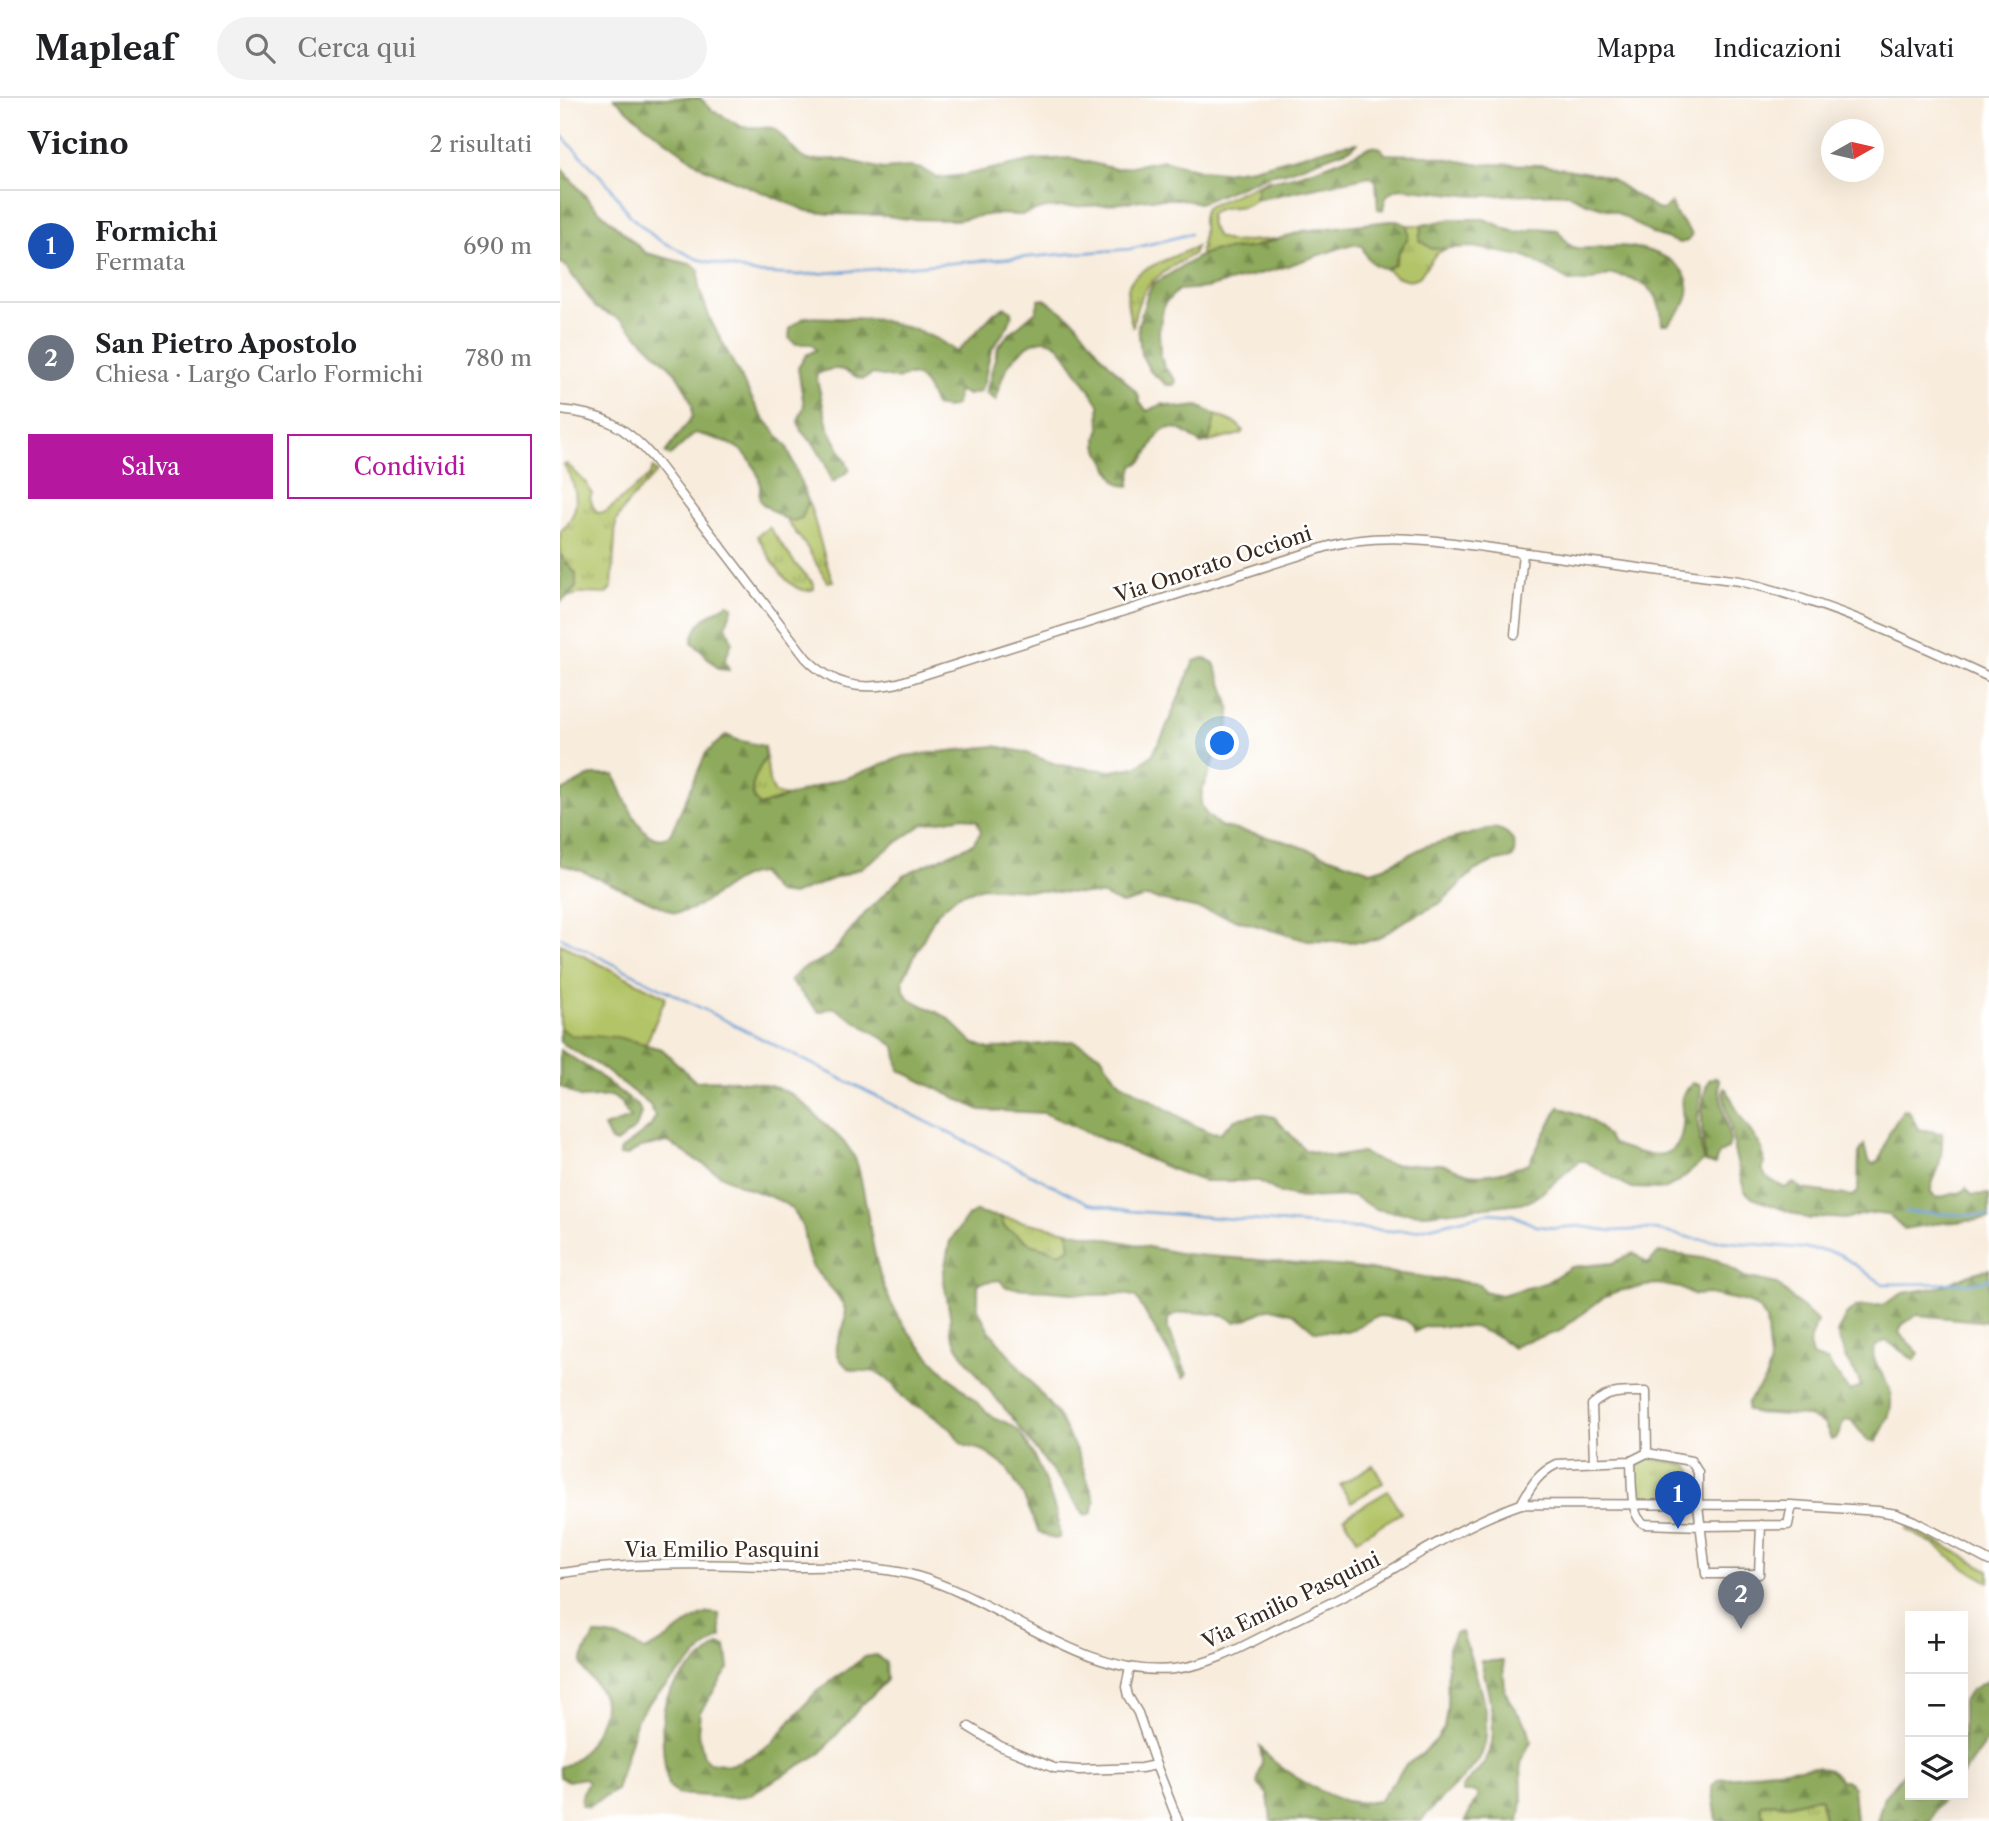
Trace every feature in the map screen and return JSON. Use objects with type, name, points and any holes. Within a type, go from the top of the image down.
[{"type":"street","name":"Via Onorato Occioni","points":[[560,410],[575,411],[606,420],[635,438],[654,459],[806,658],[832,679],[851,685],[878,686],[914,678],[1344,542],[1394,538],[1740,582],[1780,591],[1914,642],[1989,677]]},
{"type":"street","points":[[1515,634],[1523,553]]},
{"type":"street","points":[[1594,1462],[1592,1405],[1608,1394],[1646,1392],[1647,1452]]},
{"type":"street","points":[[1521,1504],[1534,1480],[1557,1464],[1632,1461],[1647,1452],[1691,1461],[1698,1472],[1706,1574],[1759,1574],[1761,1525]]},
{"type":"street","points":[[1632,1461],[1633,1504],[1636,1518],[1645,1524],[1788,1525],[1792,1505]]},
{"type":"street","name":"Via Emilio Pasquini","points":[[560,1573],[614,1567],[699,1565],[892,1571],[948,1586],[1090,1656],[1130,1668],[1153,1671],[1177,1669],[1216,1659],[1373,1580],[1452,1534],[1521,1504],[1792,1505],[1848,1508],[1896,1514],[1989,1561]]},
{"type":"street","points":[[1130,1668],[1126,1687],[1128,1696],[1138,1713],[1178,1821]]},
{"type":"street","points":[[969,1727],[1000,1746],[1054,1768],[1128,1769],[1156,1765]]},
{"type":"green space","points":[[614,98],[700,98],[713,111],[742,127],[774,128],[807,160],[842,159],[883,169],[910,167],[922,169],[937,178],[1034,160],[1072,158],[1116,169],[1163,160],[1199,170],[1223,172],[1253,168],[1357,143],[1352,148],[1286,172],[1268,175],[1200,203],[1179,199],[1149,199],[1046,208],[1021,215],[993,214],[956,220],[907,219],[807,211],[704,168],[646,126]]},
{"type":"green space","points":[[1371,146],[1381,148],[1385,154],[1427,155],[1475,164],[1542,165],[1601,175],[1656,209],[1663,210],[1671,203],[1674,212],[1692,234],[1688,241],[1680,243],[1651,233],[1616,212],[1566,193],[1474,196],[1401,188],[1388,195],[1383,210],[1378,209],[1376,181],[1370,176],[1255,200],[1258,187],[1266,182],[1320,168]]},
{"type":"green space","points":[[560,167],[594,206],[646,253],[693,265],[699,270],[699,288],[710,319],[759,412],[787,447],[808,501],[802,518],[789,520],[761,503],[759,480],[754,466],[742,451],[731,445],[695,433],[670,456],[665,453],[692,417],[692,405],[675,372],[622,320],[596,308],[564,264],[560,263]]},
{"type":"green space","points":[[1270,179],[1258,187],[1254,201],[1244,206],[1218,209],[1210,215],[1211,226],[1217,237],[1232,242],[1275,239],[1250,248],[1211,251],[1200,256],[1203,214],[1206,207]]},
{"type":"green space","points":[[1452,219],[1484,219],[1517,233],[1538,228],[1558,230],[1568,244],[1577,248],[1627,246],[1655,253],[1679,267],[1686,277],[1688,289],[1685,303],[1668,324],[1662,324],[1656,296],[1646,286],[1630,278],[1612,274],[1586,282],[1569,281],[1527,257],[1473,247],[1432,249],[1419,240],[1422,225]]},
{"type":"green space","points":[[1390,221],[1407,225],[1408,235],[1395,264],[1386,269],[1371,262],[1362,246],[1352,244],[1278,269],[1206,288],[1178,290],[1164,304],[1159,331],[1164,367],[1176,380],[1175,385],[1167,385],[1150,371],[1141,354],[1138,326],[1153,284],[1211,251],[1250,248],[1303,231]]},
{"type":"green space","points":[[1407,225],[1422,225],[1419,240],[1432,249],[1449,247],[1436,254],[1419,277],[1410,280],[1397,277],[1386,269],[1395,264],[1407,240]]},
{"type":"green space","points":[[1196,247],[1193,254],[1160,275],[1145,291],[1135,313],[1133,328],[1127,297],[1132,280],[1152,266]]},
{"type":"green space","points":[[1045,299],[1075,321],[1102,356],[1138,394],[1140,403],[1147,411],[1163,404],[1181,408],[1198,406],[1216,415],[1209,440],[1201,444],[1183,431],[1167,429],[1157,437],[1142,461],[1133,466],[1129,486],[1122,485],[1116,481],[1097,445],[1100,428],[1099,404],[1060,347],[1047,340],[1033,343],[1015,357],[1003,377],[996,401],[986,393],[998,347],[1036,311],[1039,300]]},
{"type":"green space","points":[[1005,307],[1012,311],[1011,317],[991,352],[980,392],[968,395],[958,390],[956,405],[947,408],[935,406],[922,382],[912,376],[898,379],[873,374],[863,379],[834,369],[816,375],[828,427],[850,470],[832,483],[825,463],[814,444],[801,431],[798,421],[804,406],[798,368],[806,355],[816,350],[812,344],[795,344],[789,338],[790,328],[805,317],[876,319],[913,329],[937,339],[957,352],[994,313]]},
{"type":"green space","points":[[1216,415],[1237,424],[1243,431],[1241,434],[1201,444],[1209,439]]},
{"type":"green space","points":[[567,464],[587,484],[592,494],[590,497],[593,507],[598,513],[606,512],[649,476],[653,468],[657,472],[627,504],[616,521],[612,587],[606,594],[582,593],[567,597],[576,587],[576,574],[560,554],[560,532],[572,516],[576,500],[573,483],[564,465]]},
{"type":"green space","points":[[808,501],[833,581],[827,582],[806,546],[786,520],[802,518]]},
{"type":"green space","points":[[769,527],[797,566],[814,584],[814,589],[796,587],[781,573],[757,536]]},
{"type":"green space","points":[[560,554],[576,574],[576,587],[560,602]]},
{"type":"green space","points":[[727,604],[733,606],[726,625],[732,642],[725,660],[729,670],[719,669],[692,642],[700,623]]},
{"type":"green space","points":[[1204,658],[1214,663],[1230,709],[1228,727],[1202,791],[1201,804],[1206,814],[1220,826],[1284,841],[1371,871],[1426,846],[1493,828],[1504,831],[1511,837],[1514,846],[1513,858],[1492,862],[1474,871],[1439,904],[1404,921],[1379,938],[1364,942],[1308,941],[1211,912],[1147,897],[1122,904],[1103,895],[983,887],[958,895],[936,914],[903,979],[904,990],[909,999],[947,1017],[973,1043],[989,1049],[1073,1041],[1101,1055],[1120,1082],[1209,1132],[1220,1133],[1235,1119],[1261,1114],[1274,1117],[1305,1150],[1333,1157],[1363,1152],[1371,1158],[1390,1164],[1442,1164],[1477,1175],[1492,1174],[1529,1163],[1559,1107],[1590,1120],[1613,1144],[1646,1154],[1666,1153],[1674,1148],[1680,1139],[1683,1122],[1682,1097],[1692,1083],[1699,1085],[1701,1090],[1698,1120],[1703,1161],[1678,1182],[1664,1189],[1631,1188],[1585,1161],[1579,1161],[1528,1202],[1427,1214],[1391,1212],[1376,1209],[1353,1196],[1301,1198],[1280,1193],[1259,1181],[1203,1181],[1044,1113],[980,1110],[899,1070],[895,1046],[833,1007],[819,1012],[790,981],[800,970],[831,955],[867,911],[905,874],[973,844],[981,832],[977,821],[964,817],[923,824],[861,868],[792,895],[777,893],[759,873],[737,880],[698,906],[675,913],[582,871],[560,864],[560,792],[592,775],[615,775],[636,820],[653,837],[662,838],[671,833],[706,753],[726,735],[764,746],[766,756],[752,788],[755,800],[760,806],[904,756],[995,746],[1024,752],[1058,765],[1112,771],[1136,767],[1152,755],[1194,661]]},
{"type":"green space","points":[[766,756],[769,781],[775,793],[788,797],[760,806],[755,800],[752,788]]},
{"type":"green space","points":[[560,944],[666,997],[646,1044],[617,1037],[571,1035],[560,1028]]},
{"type":"green space","points":[[560,1028],[572,1035],[617,1037],[662,1049],[695,1081],[743,1081],[779,1089],[799,1099],[841,1139],[857,1164],[875,1256],[892,1305],[913,1337],[938,1366],[995,1419],[1010,1424],[1022,1436],[1046,1486],[1059,1528],[1059,1538],[1054,1539],[1039,1532],[1023,1495],[1006,1467],[982,1450],[961,1443],[951,1429],[920,1407],[910,1404],[882,1375],[853,1370],[839,1358],[837,1344],[846,1318],[845,1310],[839,1298],[813,1267],[802,1226],[789,1207],[777,1199],[732,1181],[668,1142],[641,1147],[626,1156],[619,1155],[621,1150],[651,1126],[655,1117],[650,1105],[601,1067],[560,1042]]},
{"type":"green space","points":[[560,1050],[592,1070],[639,1107],[641,1113],[636,1128],[616,1143],[611,1141],[604,1127],[630,1118],[621,1103],[612,1096],[581,1098],[560,1086]]},
{"type":"green space","points":[[1715,1077],[1719,1079],[1730,1141],[1728,1149],[1722,1151],[1715,1165],[1705,1162],[1702,1120],[1705,1090],[1709,1080]]},
{"type":"green space","points":[[1724,1088],[1762,1148],[1762,1169],[1766,1177],[1785,1188],[1794,1183],[1803,1189],[1852,1196],[1858,1192],[1859,1153],[1864,1145],[1868,1161],[1873,1164],[1880,1160],[1889,1133],[1903,1110],[1909,1111],[1918,1129],[1942,1133],[1940,1160],[1931,1193],[1936,1198],[1962,1192],[1966,1188],[1972,1195],[1989,1194],[1989,1219],[1904,1229],[1888,1215],[1870,1213],[1844,1219],[1809,1219],[1752,1198],[1744,1190],[1734,1150]]},
{"type":"green space","points":[[977,1211],[1001,1217],[1004,1227],[1033,1245],[1060,1253],[1070,1248],[1068,1231],[1184,1254],[1347,1267],[1479,1284],[1484,1291],[1501,1295],[1545,1283],[1571,1267],[1612,1263],[1634,1253],[1648,1264],[1659,1252],[1717,1260],[1745,1277],[1777,1284],[1817,1321],[1809,1344],[1812,1356],[1827,1361],[1849,1391],[1861,1386],[1846,1359],[1837,1333],[1846,1315],[1855,1307],[1882,1305],[1903,1293],[1940,1287],[1989,1269],[1989,1322],[1917,1315],[1902,1325],[1899,1333],[1919,1353],[1914,1360],[1887,1341],[1874,1348],[1874,1360],[1889,1387],[1891,1401],[1888,1417],[1876,1442],[1868,1441],[1851,1420],[1844,1421],[1837,1438],[1831,1440],[1825,1424],[1807,1416],[1755,1413],[1747,1410],[1748,1402],[1767,1377],[1770,1361],[1766,1320],[1760,1309],[1747,1302],[1709,1294],[1694,1295],[1680,1288],[1657,1284],[1618,1291],[1604,1297],[1558,1332],[1519,1343],[1513,1348],[1498,1337],[1474,1327],[1426,1326],[1415,1332],[1412,1325],[1405,1320],[1381,1316],[1348,1332],[1314,1331],[1294,1314],[1276,1309],[1267,1309],[1235,1322],[1223,1315],[1190,1312],[1175,1314],[1168,1319],[1168,1329],[1187,1375],[1183,1378],[1136,1297],[1125,1294],[1093,1295],[1005,1287],[1000,1280],[978,1283],[978,1309],[988,1329],[1057,1414],[1078,1454],[1095,1501],[1092,1513],[1085,1515],[984,1384],[958,1348],[951,1333],[943,1276],[950,1241],[967,1217]]},
{"type":"green space","points":[[1001,1217],[1068,1231],[1070,1248],[1060,1253],[1033,1245],[1004,1227]]},
{"type":"green space","points":[[1649,1458],[1690,1468],[1695,1479],[1695,1497],[1637,1497],[1636,1465]]},
{"type":"green space","points":[[1373,1465],[1383,1483],[1351,1502],[1340,1485]]},
{"type":"green space","points":[[1388,1491],[1401,1513],[1357,1539],[1344,1517]]},
{"type":"green space","points":[[1908,1526],[1989,1570],[1989,1582],[1963,1567],[1934,1544],[1906,1530]]},
{"type":"green space","points":[[719,1614],[721,1637],[705,1648],[649,1702],[637,1719],[616,1790],[588,1807],[581,1804],[582,1792],[588,1783],[584,1778],[568,1781],[560,1777],[560,1767],[570,1763],[583,1751],[603,1714],[603,1697],[582,1665],[584,1653],[595,1635],[620,1639],[642,1650],[660,1643],[700,1616]]},
{"type":"green space","points":[[1462,1632],[1483,1700],[1486,1737],[1482,1753],[1474,1766],[1421,1821],[1271,1821],[1268,1795],[1257,1783],[1262,1762],[1260,1746],[1286,1771],[1327,1794],[1350,1802],[1379,1801],[1406,1765],[1422,1754],[1444,1728],[1448,1648],[1455,1633]]},
{"type":"green space","points":[[719,1645],[726,1646],[729,1668],[700,1712],[698,1731],[704,1757],[709,1762],[730,1765],[750,1757],[772,1743],[816,1692],[865,1657],[876,1655],[886,1663],[887,1680],[821,1753],[749,1795],[733,1798],[678,1794],[668,1786],[662,1739],[665,1703],[678,1681]]},
{"type":"green space","points":[[1481,1661],[1503,1661],[1505,1691],[1528,1728],[1531,1741],[1521,1761],[1522,1802],[1519,1821],[1465,1821],[1478,1796],[1475,1792],[1463,1792],[1462,1787],[1484,1762],[1492,1743],[1491,1707]]},
{"type":"green space","points":[[1989,1680],[1989,1737],[1968,1767],[1968,1694]]},
{"type":"green space","points":[[1816,1767],[1830,1770],[1853,1787],[1856,1821],[1824,1821],[1821,1799],[1817,1797],[1788,1805],[1761,1804],[1766,1821],[1717,1821],[1712,1786],[1718,1779],[1762,1771]]},
{"type":"green space","points":[[1905,1772],[1905,1800],[1942,1800],[1930,1821],[1877,1821],[1884,1797]]},
{"type":"green space","points":[[1817,1797],[1821,1799],[1824,1821],[1766,1821],[1760,1808],[1761,1804],[1788,1805]]},
{"type":"waterway","points":[[560,134],[609,185],[630,216],[657,239],[697,259],[755,273],[800,275],[1130,249],[1190,234]]},
{"type":"waterway","points":[[560,937],[1088,1203],[1130,1211],[1392,1231],[1416,1230],[1489,1213],[1513,1215],[1536,1226],[1578,1226],[1612,1231],[1650,1229],[1697,1239],[1822,1250],[1839,1254],[1883,1284],[1972,1283],[1989,1279]]},
{"type":"waterway","points":[[1906,1212],[1989,1216]]},
{"type":"place","name":"Formichi","points":[[1678,1529]]},
{"type":"place","name":"San Pietro Apostolo","points":[[1741,1629]]}]
